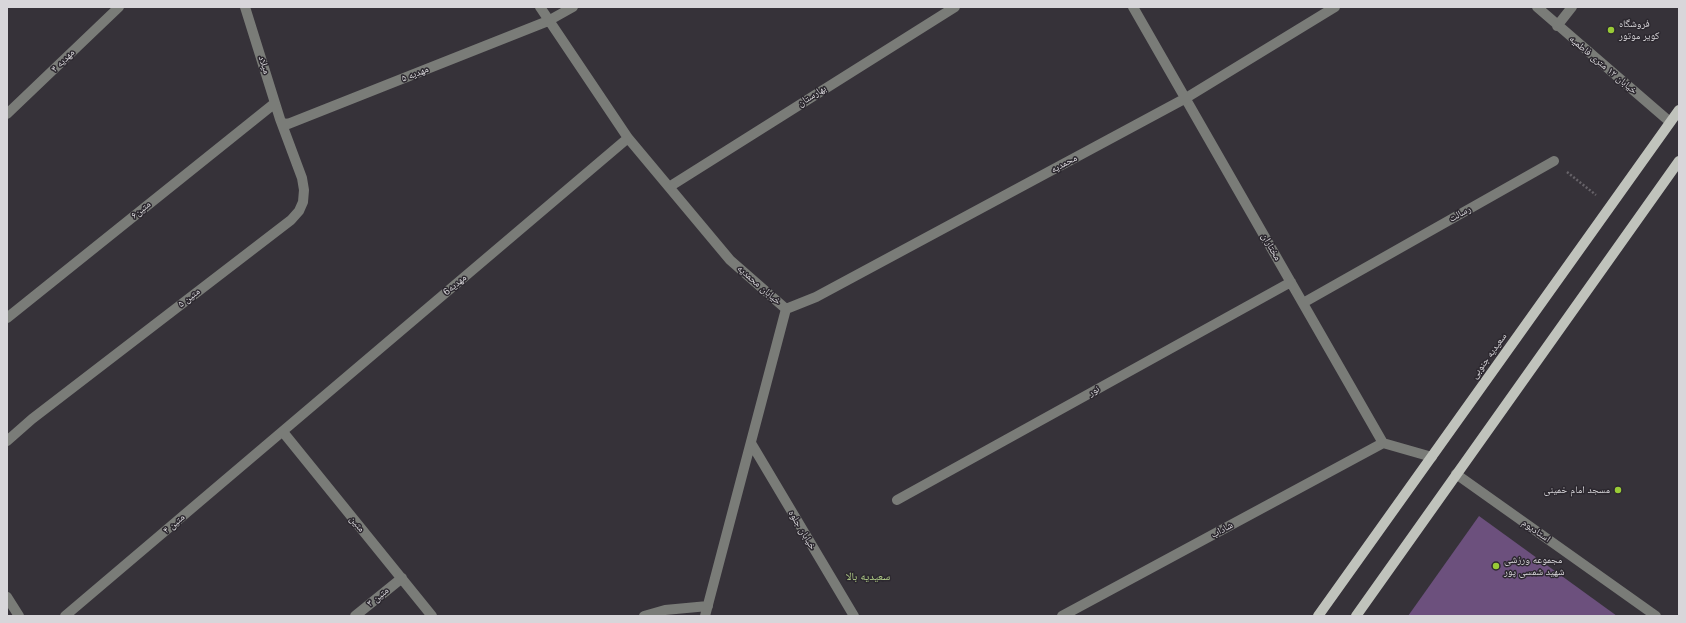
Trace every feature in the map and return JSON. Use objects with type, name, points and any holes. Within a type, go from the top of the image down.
[{"type":"main road","name":"سعیدیه جنوبی","points":[[1318,616],[1679,110]]},
{"type":"main road","points":[[1356,616],[1679,161]]},
{"type":"street","name":"مهدیه ۴","points":[[7,114],[119,7]]},
{"type":"street","name":"میلاد","points":[[245,7],[282,124]]},
{"type":"street","name":"خیابان محمدیه","points":[[540,7],[628,138],[730,260],[786,309],[705,616]]},
{"type":"street","name":"مهدیه ۵","points":[[282,124],[288,124],[548,21],[573,7]]},
{"type":"street","name":"بهارستان","points":[[669,187],[956,7]]},
{"type":"street","name":"مختاران","points":[[1133,7],[1383,443]]},
{"type":"street","name":"محمدیه","points":[[786,309],[816,297],[1186,98],[1335,7]]},
{"type":"street","name":"خیابان ۱۲ متری فاطمیه","points":[[1537,7],[1557,26],[1670,122]]},
{"type":"street","points":[[1557,26],[1572,7]]},
{"type":"street","name":"متین۶","points":[[7,318],[276,103]]},
{"type":"street","name":"متین ۵","points":[[7,441],[32,419],[291,220],[299,211],[303,202],[304,190],[302,178],[282,124]]},
{"type":"street","name":"مهدیه6","points":[[283,432],[628,138]]},
{"type":"street","name":"رسالت","points":[[1303,303],[1554,162]]},
{"type":"street","name":"نور","points":[[897,500],[1291,282]]},
{"type":"street","name":"متین","points":[[283,432],[432,616]]},
{"type":"street","name":"متین ۴","points":[[65,616],[283,432]]},
{"type":"street","name":"خیابان جلوه","points":[[751,443],[854,616]]},
{"type":"street","points":[[1383,443],[1432,457]]},
{"type":"street","name":"شاداب","points":[[1062,616],[1383,443]]},
{"type":"street","name":"استادیوم","points":[[1456,474],[1656,616]]},
{"type":"street","name":"متین ۳","points":[[355,616],[402,578]]},
{"type":"street","points":[[7,597],[19,616]]},
{"type":"street","points":[[644,616],[664,610],[708,606]]},
{"type":"path","points":[[1554,162],[1610,207]]},
{"type":"shaded area","name":"مجموعه ورزشی شهید شمسی پور","points":[[1479,516],[1617,616],[1408,616]]},
{"type":"place","name":"فروشگاه کویر موتور","points":[[1611,30]]},
{"type":"place","name":"مسجد امام خمینی","points":[[1618,490]]},
{"type":"place","name":"مجموعه ورزشی شهید شمسی پور","points":[[1496,566]]},
{"type":"district","name":"سعيدیه بالا","points":[[868,577]]}]
